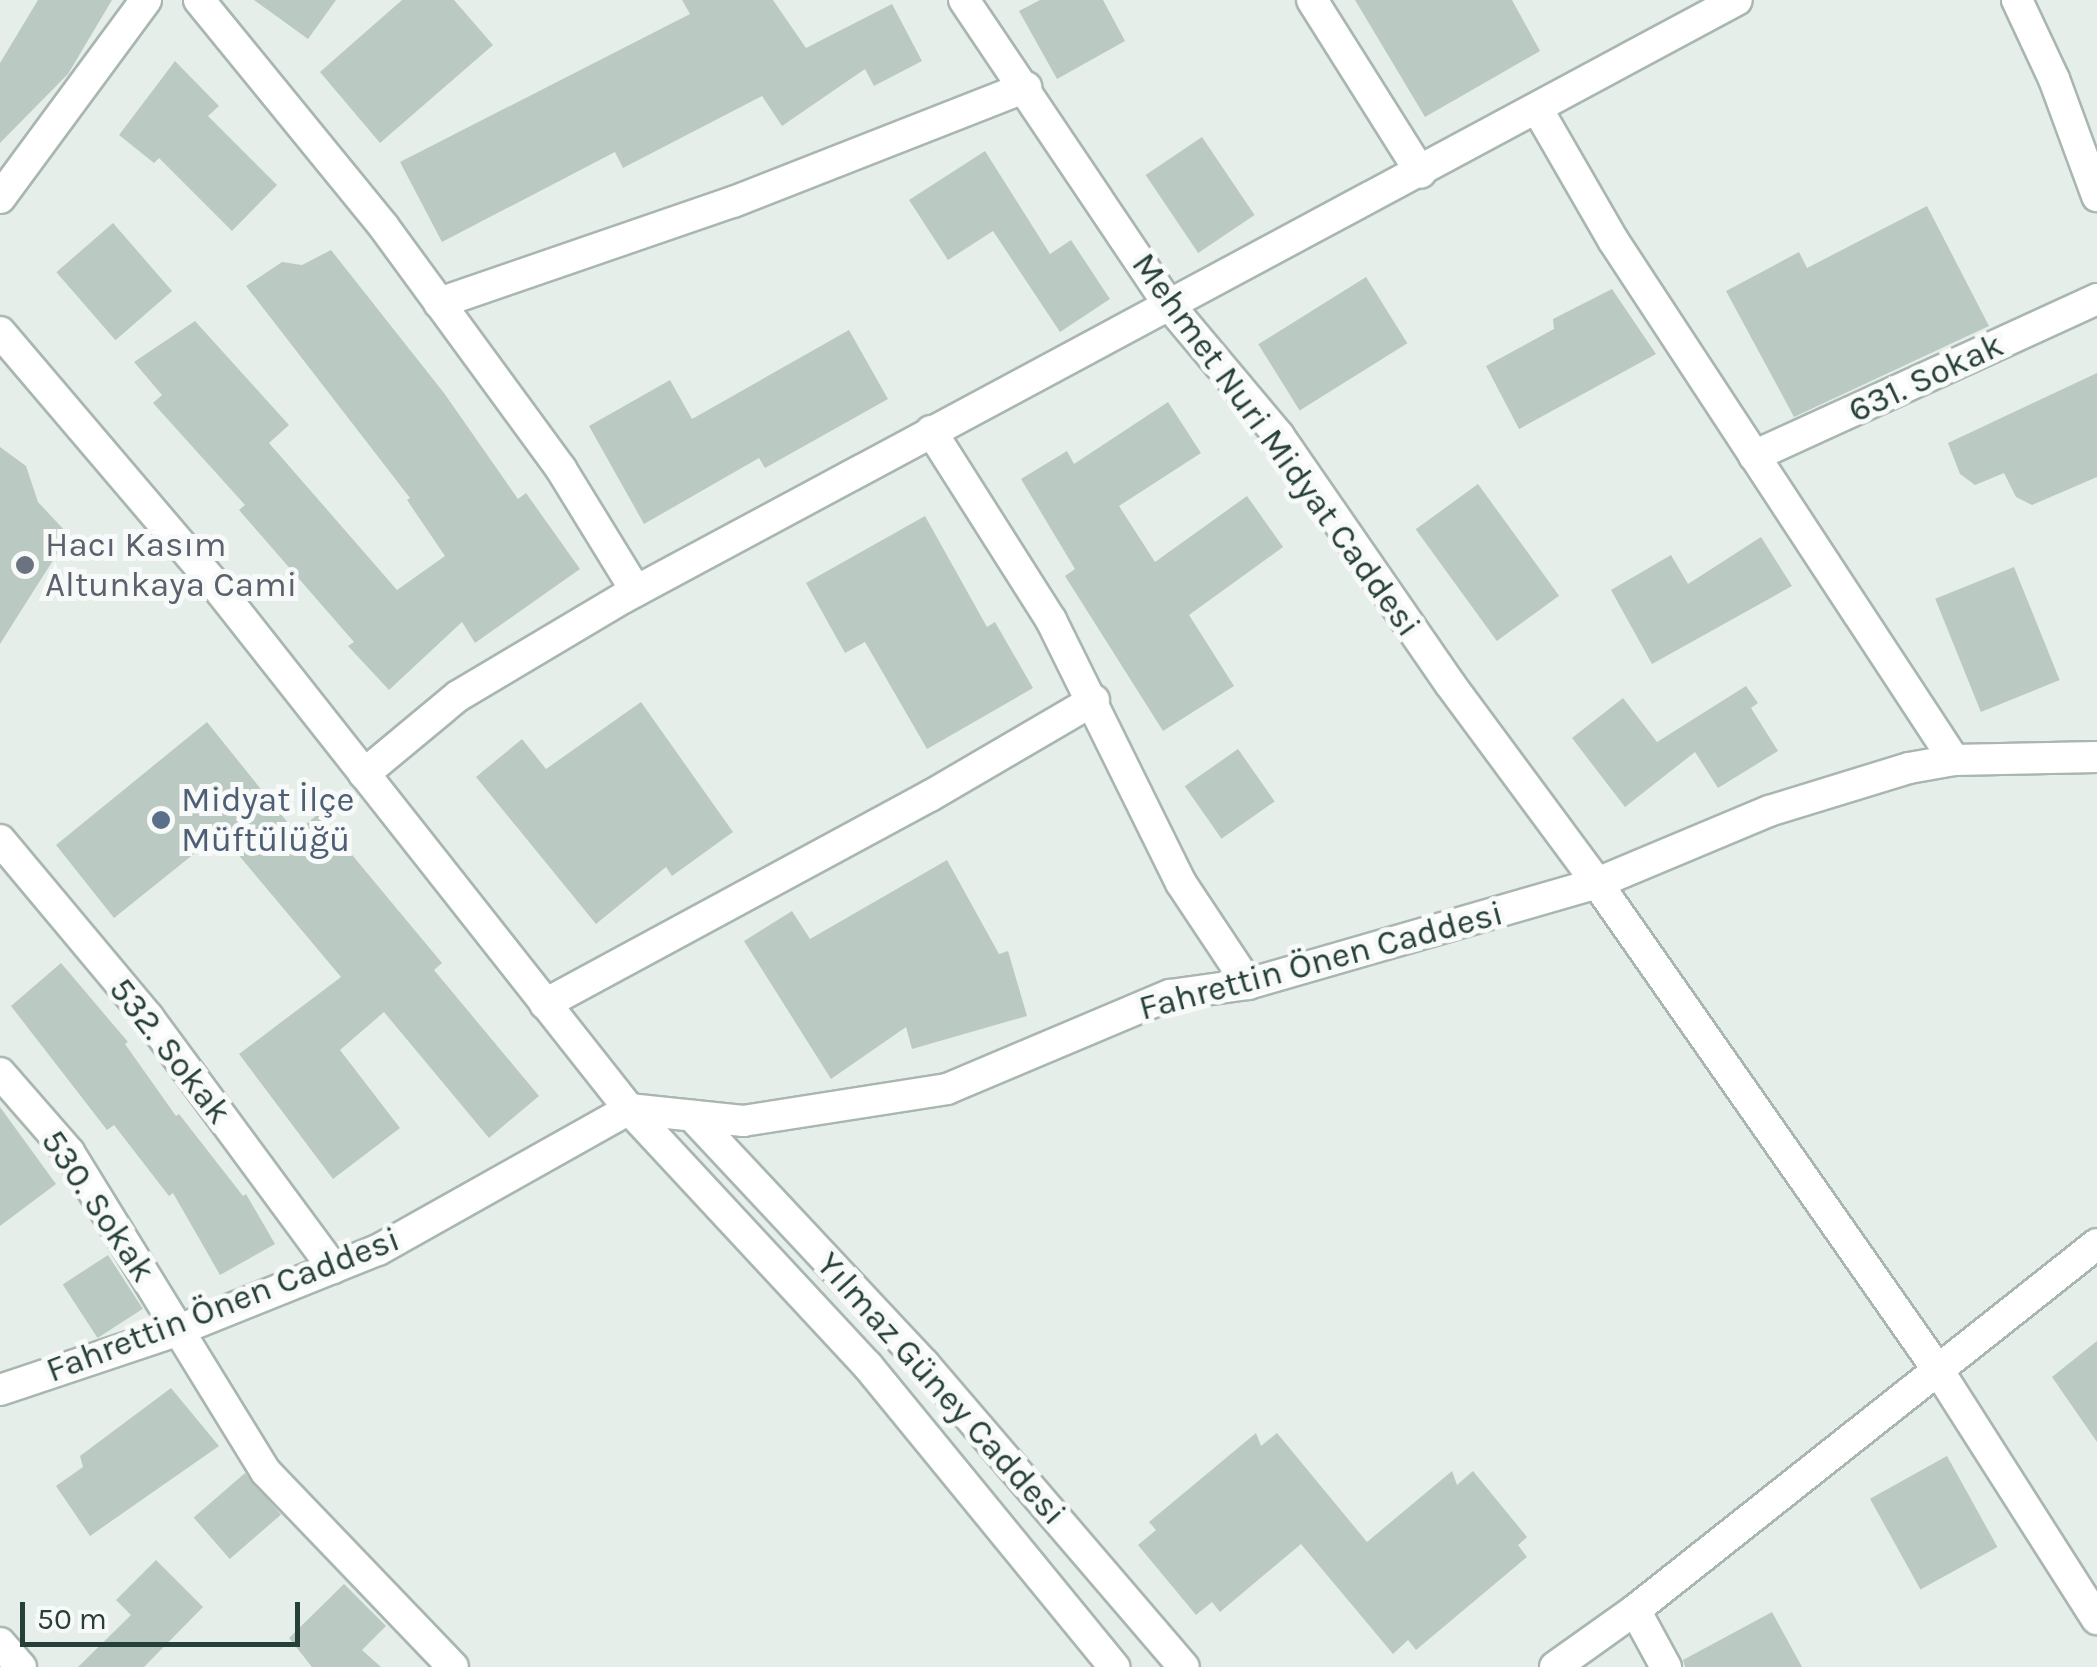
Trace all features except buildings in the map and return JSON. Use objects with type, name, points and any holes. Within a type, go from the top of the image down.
[{"type":"street","points":[[0,198],[146,0]]},
{"type":"street","points":[[199,0],[384,227],[561,469],[636,591]]},
{"type":"street","name":"Mehmet Nuri Midyat Caddesi","points":[[964,0],[1170,306],[1279,436],[1450,684],[1597,884],[1940,1373],[2097,1619]]},
{"type":"street","points":[[1312,0],[1421,173]]},
{"type":"street","points":[[364,774],[458,696],[636,591],[1421,173],[1736,0]]},
{"type":"street","points":[[2017,0],[2054,79],[2097,196]]},
{"type":"street","points":[[439,303],[734,202],[1026,87]]},
{"type":"street","points":[[1538,110],[1613,240],[1954,760]]},
{"type":"street","name":"631. Sokak","points":[[1754,456],[2097,299]]},
{"type":"street","points":[[0,332],[158,515],[629,1109],[868,1366],[1114,1667]]},
{"type":"street","points":[[932,431],[1051,620],[1094,700],[1181,883],[1248,984]]},
{"type":"street","points":[[545,1004],[930,796],[1094,700]]},
{"type":"street","name":"Fahrettin Önen Caddesi","points":[[0,1390],[176,1331],[378,1250],[629,1109],[742,1121],[947,1089],[1170,996],[1248,984],[1597,884],[1769,811],[1908,768],[1954,760],[2097,756]]},
{"type":"street","name":"532. Sokak","points":[[0,840],[148,1017],[333,1268]]},
{"type":"street","name":"530. Sokak","points":[[0,1073],[68,1152],[145,1270],[176,1331],[266,1472],[453,1667]]},
{"type":"street","name":"Yılmaz Güney Caddesi","points":[[692,1116],[924,1364],[1184,1667]]},
{"type":"street","points":[[1555,1667],[1635,1610],[1940,1373],[2097,1244]]},
{"type":"street","points":[[1635,1610],[1666,1667]]},
{"type":"street","points":[[0,1643],[21,1667]]},
{"type":"place","name":"Hacı Kasım Altunkaya Cami","points":[[25,565]]},
{"type":"place","name":"Midyat İlçe Müftülüğü","points":[[161,820]]}]
